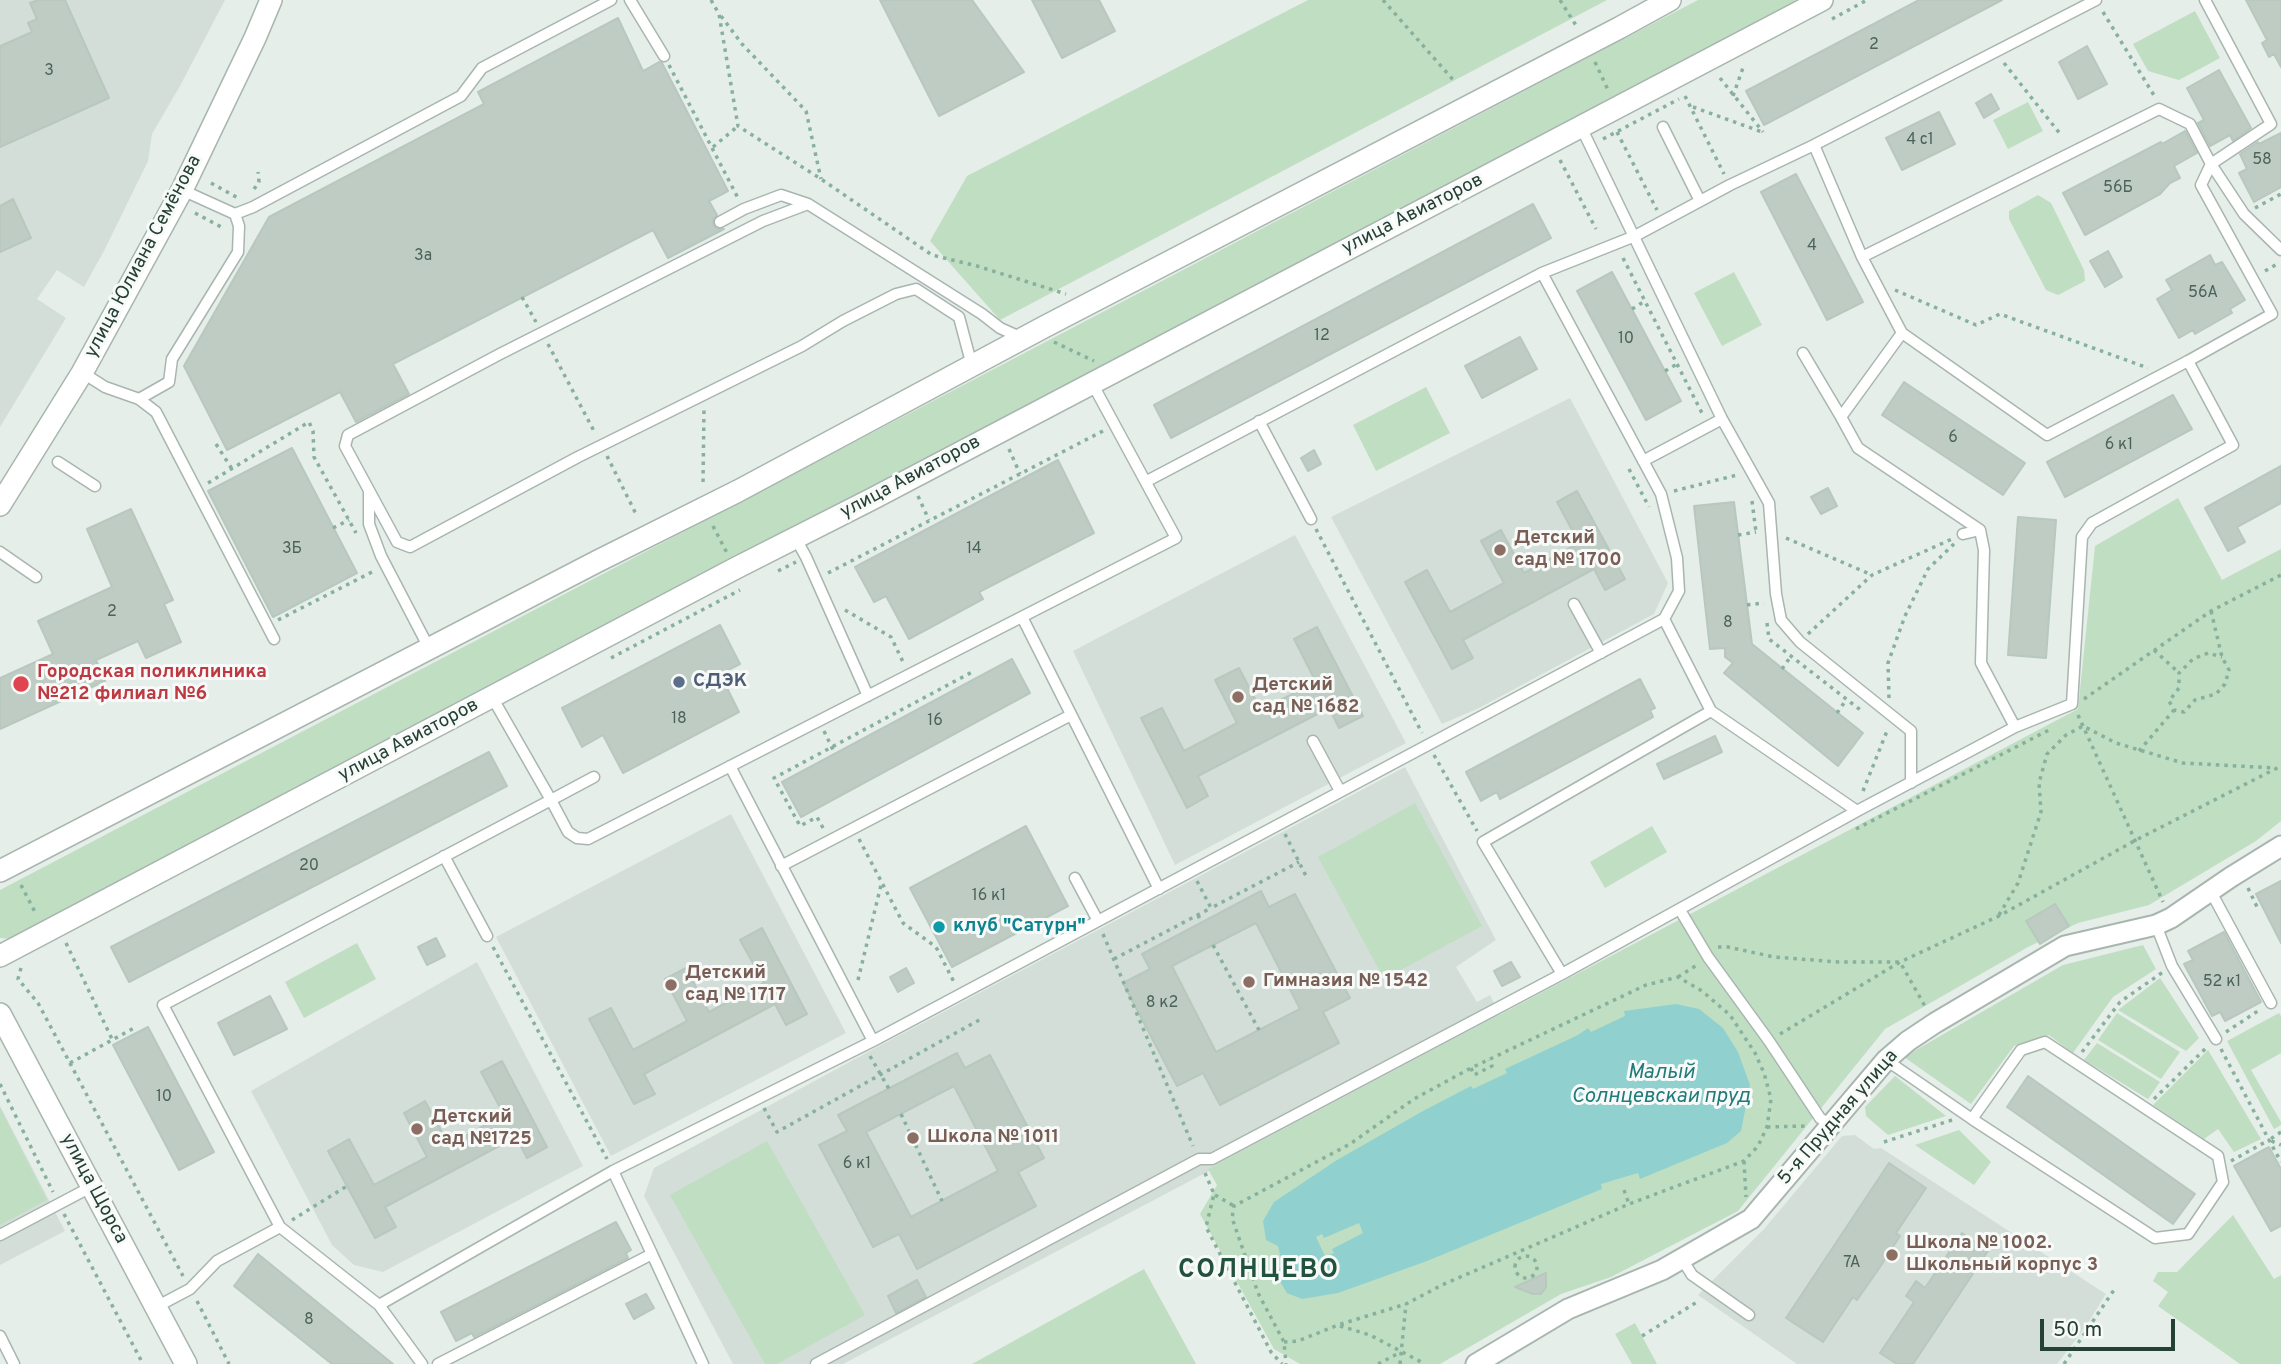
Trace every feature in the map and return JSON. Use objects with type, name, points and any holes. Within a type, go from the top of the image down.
[{"type":"street","name":"улица Юлиана Семёнова","points":[[0,505],[82,373],[182,190],[271,0]]},
{"type":"street","points":[[0,871],[738,491],[1670,0]]},
{"type":"street","name":"улица Авиаторов","points":[[0,956],[872,499],[1095,373],[1581,127],[1801,6],[1822,0]]},
{"type":"street","name":"5-я Прудная улица","points":[[1476,1364],[1568,1309],[1662,1270],[1751,1219],[1824,1126],[1886,1060],[1935,1023],[2065,946],[2156,925],[2171,918],[2281,846]]},
{"type":"street","name":"улица Щорса","points":[[0,1014],[186,1364]]},
{"type":"lane","points":[[182,190],[235,214],[253,207],[461,96],[482,68],[611,0]]},
{"type":"lane","points":[[629,0],[664,57]]},
{"type":"lane","points":[[1147,481],[1542,273],[1635,236],[1730,185],[1814,145],[2096,0]]},
{"type":"lane","points":[[1814,145],[1862,257],[1902,333],[2047,435],[2272,314],[2201,185],[2211,164],[2271,124],[2205,0]]},
{"type":"lane","points":[[1862,257],[2158,108],[2190,124],[2211,164],[2244,214],[2281,250]]},
{"type":"lane","points":[[1581,127],[1723,419],[1769,503],[1776,594],[1781,620],[1800,642],[1911,731],[1911,783]]},
{"type":"lane","points":[[1663,127],[1700,201]]},
{"type":"lane","points":[[720,222],[744,209],[781,195],[807,204],[1000,328],[1024,339]]},
{"type":"lane","points":[[807,204],[763,221],[542,332],[348,435],[345,446],[397,542],[410,547],[601,446],[802,346],[896,293],[916,289],[959,317],[972,366]]},
{"type":"lane","points":[[139,400],[169,382],[172,359],[238,252],[239,226],[235,214]]},
{"type":"lane","points":[[379,1305],[613,1171],[869,1043],[1664,619],[1679,591],[1677,558],[1661,494],[1542,273]]},
{"type":"lane","points":[[1840,417],[1902,333]]},
{"type":"lane","points":[[1803,353],[1857,449],[1980,530],[1984,550],[1981,663],[2015,727]]},
{"type":"lane","points":[[816,1364],[1199,1159],[1212,1159],[1562,974],[2015,727],[2073,704],[2082,537],[2092,523],[2233,445],[2188,361]]},
{"type":"lane","points":[[82,373],[105,387],[139,400],[156,412],[274,639]]},
{"type":"lane","points":[[492,697],[568,832],[578,838],[588,839],[1176,538],[1095,373]]},
{"type":"lane","points":[[1643,461],[1723,419]]},
{"type":"lane","points":[[1259,421],[1311,519]]},
{"type":"lane","points":[[58,462],[95,486]]},
{"type":"lane","points":[[369,492],[369,524],[380,556],[429,648]]},
{"type":"lane","points":[[1963,534],[1980,530]]},
{"type":"lane","points":[[795,537],[868,696]]},
{"type":"lane","points":[[0,552],[36,577]]},
{"type":"lane","points":[[1574,604],[1601,653]]},
{"type":"lane","points":[[1022,617],[1159,889]]},
{"type":"lane","points":[[1664,619],[1711,711],[1857,811]]},
{"type":"lane","points":[[1562,974],[1483,842],[1711,711]]},
{"type":"lane","points":[[781,866],[1071,715]]},
{"type":"lane","points":[[1313,741],[1340,791]]},
{"type":"lane","points":[[730,766],[853,1002],[869,1043]]},
{"type":"lane","points":[[422,1364],[379,1305],[280,1227],[163,1005],[594,777]]},
{"type":"lane","points":[[444,856],[487,936]]},
{"type":"lane","points":[[1075,878],[1098,921]]},
{"type":"lane","points":[[2210,890],[2271,1003]]},
{"type":"lane","points":[[1680,910],[1708,957],[1769,1041],[1824,1126]]},
{"type":"lane","points":[[2156,925],[2172,966],[2216,1039]]},
{"type":"lane","points":[[1886,1060],[1972,1119],[2155,1238],[2188,1234],[2223,1182],[2218,1156],[2045,1042],[2021,1050],[1972,1119]]},
{"type":"lane","points":[[613,1171],[703,1364]]},
{"type":"lane","points":[[0,1235],[92,1186]]},
{"type":"lane","points":[[156,1307],[190,1289],[217,1261],[280,1227]]},
{"type":"lane","points":[[438,1364],[652,1254]]},
{"type":"lane","points":[[1682,1259],[1699,1281],[1749,1315]]},
{"type":"lane","points":[[0,1336],[15,1364]]},
{"type":"path","points":[[711,0],[742,44],[806,111],[821,179]]},
{"type":"path","points":[[1383,0],[1455,82]]},
{"type":"path","points":[[1560,0],[1577,27]]},
{"type":"path","points":[[719,14],[738,127],[821,179],[932,255],[1066,294]]},
{"type":"path","points":[[2109,24],[2132,56],[2154,95],[2158,108]]},
{"type":"path","points":[[1997,54],[2061,135]]},
{"type":"path","points":[[664,57],[744,209]]},
{"type":"path","points":[[1594,60],[1609,92]]},
{"type":"path","points":[[1733,96],[1744,65]]},
{"type":"path","points":[[1690,106],[1765,133],[1720,78]]},
{"type":"path","points":[[1685,96],[1730,185]]},
{"type":"path","points":[[713,148],[738,127]]},
{"type":"path","points":[[1617,132],[1657,210]]},
{"type":"path","points":[[1560,160],[1596,229]]},
{"type":"path","points":[[254,190],[259,183],[258,172]]},
{"type":"path","points":[[211,183],[238,198]]},
{"type":"path","points":[[2244,214],[2281,194]]},
{"type":"path","points":[[195,214],[226,230]]},
{"type":"path","points":[[1623,258],[1708,427]]},
{"type":"path","points":[[2252,278],[2281,262]]},
{"type":"path","points":[[1875,281],[1976,325],[2000,314],[2163,374]]},
{"type":"path","points":[[522,297],[637,516]]},
{"type":"path","points":[[1632,309],[1645,301]]},
{"type":"path","points":[[1052,341],[1095,373]]},
{"type":"path","points":[[1665,371],[1677,363]]},
{"type":"path","points":[[703,482],[704,405]]},
{"type":"path","points":[[197,489],[309,422],[313,431],[314,457],[359,540]]},
{"type":"path","points":[[822,576],[1103,431]]},
{"type":"path","points":[[216,444],[232,470]]},
{"type":"path","points":[[1008,447],[1020,474]]},
{"type":"path","points":[[1661,494],[1744,473]]},
{"type":"path","points":[[1749,492],[1752,502]]},
{"type":"path","points":[[918,496],[929,521]]},
{"type":"path","points":[[1311,519],[1428,745],[1483,842]]},
{"type":"path","points":[[333,528],[349,520]]},
{"type":"path","points":[[710,520],[730,558]]},
{"type":"path","points":[[1771,531],[1872,575]]},
{"type":"path","points":[[1738,535],[1756,532]]},
{"type":"path","points":[[1800,642],[1872,575],[1963,534]]},
{"type":"path","points":[[1889,714],[1888,663],[1905,616],[1928,569],[1963,534]]},
{"type":"path","points":[[268,626],[376,570]]},
{"type":"path","points":[[2087,697],[2211,611],[2281,575]]},
{"type":"path","points":[[1747,605],[1764,603]]},
{"type":"path","points":[[843,617],[837,605],[891,636],[909,674]]},
{"type":"path","points":[[2211,611],[2222,657],[2229,670],[2225,684],[2216,694],[2195,700],[2184,712],[2174,710],[2169,701],[2179,688],[2179,673],[2193,659],[2208,653],[2222,657]]},
{"type":"path","points":[[2154,650],[2179,673]]},
{"type":"path","points":[[1782,668],[1791,656]]},
{"type":"path","points":[[830,840],[817,817],[800,826],[775,778],[974,671]]},
{"type":"path","points":[[1837,713],[1847,700]]},
{"type":"path","points":[[2139,751],[2174,710]]},
{"type":"path","points":[[2078,715],[2163,901]]},
{"type":"path","points":[[2083,726],[2116,743],[2183,763],[2279,767]]},
{"type":"path","points":[[1999,916],[2018,883],[2041,812],[2039,783],[2047,754],[2066,735],[2083,726]]},
{"type":"path","points":[[1855,830],[2053,728]]},
{"type":"path","points":[[1863,791],[1886,730],[1892,735]]},
{"type":"path","points":[[1774,1038],[1900,962],[1999,916],[2136,840],[2279,767]]},
{"type":"path","points":[[1279,824],[1307,877]]},
{"type":"path","points":[[854,828],[903,923],[936,947],[956,986]]},
{"type":"path","points":[[1113,959],[1299,862]]},
{"type":"path","points":[[1192,871],[1212,908]]},
{"type":"path","points":[[2245,882],[2258,909]]},
{"type":"path","points":[[853,1002],[881,883]]},
{"type":"path","points":[[21,885],[35,912]]},
{"type":"path","points":[[1198,915],[1201,922]]},
{"type":"path","points":[[1098,921],[1214,1194],[1234,1206]]},
{"type":"path","points":[[487,936],[613,1171]]},
{"type":"path","points":[[66,943],[112,1039]]},
{"type":"path","points":[[1213,944],[1259,1030]]},
{"type":"path","points":[[1722,958],[1715,947],[1728,947],[1774,957],[1838,962],[1900,962]]},
{"type":"path","points":[[1234,1206],[1350,1144],[1414,1099],[1471,1068],[1646,985],[1678,977],[1708,957]]},
{"type":"path","points":[[1900,962],[1935,1023]]},
{"type":"path","points":[[2075,1062],[2120,1002],[2172,966]]},
{"type":"path","points":[[1284,1342],[1298,1341],[1338,1325],[1406,1304],[1442,1285],[1521,1254],[1629,1204],[1744,1161],[1758,1146],[1767,1127],[1771,1099],[1764,1073],[1755,1053],[1730,1015],[1702,991],[1678,977]]},
{"type":"path","points":[[18,979],[38,1003],[71,1063],[229,1364]]},
{"type":"path","points":[[2145,1108],[2216,1039],[2271,1003]]},
{"type":"path","points":[[1600,1007],[1602,1013]]},
{"type":"path","points":[[764,1108],[777,1132],[981,1019]]},
{"type":"path","points":[[71,1063],[134,1028]]},
{"type":"path","points":[[2216,1039],[2281,1162]]},
{"type":"path","points":[[869,1043],[888,1089]]},
{"type":"path","points":[[0,1084],[143,1364]]},
{"type":"path","points":[[901,1114],[942,1200]]},
{"type":"path","points":[[1884,1142],[1955,1119],[1972,1119]]},
{"type":"path","points":[[1767,1127],[1824,1126]]},
{"type":"path","points":[[2220,1167],[2281,1132]]},
{"type":"path","points":[[2269,1140],[2281,1145]]},
{"type":"path","points":[[1744,1161],[1747,1214],[1751,1219]]},
{"type":"path","points":[[280,1227],[347,1186]]},
{"type":"path","points":[[1624,1190],[1629,1204]]},
{"type":"path","points":[[1214,1194],[1206,1227],[1271,1352],[1284,1364]]},
{"type":"path","points":[[1234,1206],[1232,1218],[1249,1269],[1258,1293],[1284,1342],[1284,1364]]},
{"type":"path","points":[[1521,1254],[1530,1256],[1538,1267],[1535,1275],[1529,1279],[1518,1276],[1514,1269],[1521,1254]]},
{"type":"path","points":[[1234,1277],[1263,1263]]},
{"type":"path","points":[[2064,1364],[2116,1287]]},
{"type":"path","points":[[1642,1336],[1697,1301]]},
{"type":"path","points":[[1400,1364],[1406,1304]]},
{"type":"path","points":[[1338,1325],[1370,1335],[1425,1364]]},
{"type":"path","points":[[1378,1364],[1402,1352]]},
{"type":"shaded area","points":[[0,0],[225,0],[152,134],[148,161],[84,287],[57,270],[37,299],[66,318],[0,427]]},
{"type":"shaded area","name":"Детский сад № 1700","points":[[1570,398],[1668,583],[1654,614],[1479,708],[1442,724],[1331,517]]},
{"type":"shaded area","name":"Детский сад № 1682","points":[[1295,535],[1406,743],[1175,865],[1073,651]]},
{"type":"shaded area","points":[[1405,767],[1496,940],[1456,967],[1477,1002],[1490,995],[1501,1017],[843,1364],[733,1364],[644,1196],[654,1168]]},
{"type":"shaded area","name":"Детский сад № 1717","points":[[731,814],[846,1033],[611,1156],[496,937]]},
{"type":"shaded area","name":"Детский сад №1725","points":[[477,962],[583,1166],[383,1272],[354,1265],[332,1245],[251,1091]]},
{"type":"shaded area","points":[[0,1106],[65,1231],[0,1265]]},
{"type":"shaded area","name":"Школа № 1002. Школьный корпус 3","points":[[1855,1135],[1874,1149],[1881,1148],[2106,1294],[2057,1364],[1797,1364],[1698,1295],[1764,1229],[1842,1136]]},
{"type":"green space","points":[[1308,0],[1607,0],[1000,320],[930,241],[967,176]]},
{"type":"green space","points":[[1698,0],[1795,0],[1790,7],[11,939],[0,938],[0,890]]},
{"type":"green space","points":[[2195,11],[2220,58],[2179,80],[2148,71],[2133,44]]},
{"type":"green space","points":[[2028,102],[2043,131],[2008,149],[1993,120]]},
{"type":"green space","points":[[2038,195],[2051,203],[2084,270],[2085,281],[2058,295],[2046,290],[2009,219],[2009,211]]},
{"type":"green space","points":[[1734,272],[1762,325],[1722,346],[1694,293]]},
{"type":"green space","points":[[1426,387],[1450,433],[1376,471],[1353,425]]},
{"type":"green space","points":[[2178,498],[2222,580],[2281,549],[2281,821],[2256,841],[2149,905],[2078,923],[2028,947],[1885,1029],[1738,1211],[1611,1277],[1561,1294],[1440,1364],[1300,1364],[1274,1349],[1200,1214],[1217,1185],[1208,1169],[2078,709],[2095,546]]},
{"type":"green space","points":[[1415,803],[1482,926],[1384,979],[1318,857]]},
{"type":"green space","points":[[1652,826],[1667,852],[1605,888],[1590,862]]},
{"type":"green space","points":[[357,943],[376,979],[304,1018],[285,982]]},
{"type":"green space","points":[[2143,945],[2156,969],[2113,997],[2073,1053],[2049,1035],[2014,1046],[1971,1104],[1904,1057],[2063,965]]},
{"type":"green space","points":[[2160,978],[2199,1038],[2186,1051],[2118,1010]]},
{"type":"green space","points":[[2117,1013],[2180,1052],[2161,1079],[2098,1040]]},
{"type":"green space","points":[[2279,1013],[2281,1053],[2251,1070],[2281,1122],[2281,1125],[2274,1129],[2227,1041]]},
{"type":"green space","points":[[2097,1043],[2160,1082],[2148,1099],[2084,1060]]},
{"type":"green space","points":[[2208,1050],[2261,1139],[2234,1152],[2218,1129],[2204,1139],[2153,1105]]},
{"type":"green space","points":[[1895,1076],[1946,1116],[1888,1135],[1866,1116],[1865,1107]]},
{"type":"green space","points":[[0,1107],[47,1200],[0,1225]]},
{"type":"green space","points":[[1959,1130],[1991,1162],[1974,1185],[1915,1145]]},
{"type":"green space","points":[[767,1141],[865,1315],[777,1364],[765,1364],[670,1195]]},
{"type":"green space","points":[[2233,1215],[2274,1279],[2281,1275],[2281,1364],[2240,1364],[2158,1306],[2168,1292],[2153,1281],[2158,1272],[2177,1272]]},
{"type":"green space","points":[[1144,1269],[1196,1364],[972,1364]]},
{"type":"green space","points":[[1635,1323],[1657,1364],[1632,1364],[1615,1334]]},
{"type":"water","name":"Малый Солнцевскаи пруд","points":[[1676,1004],[1699,1009],[1723,1028],[1738,1052],[1750,1085],[1741,1131],[1727,1143],[1640,1179],[1638,1173],[1601,1184],[1602,1189],[1427,1261],[1338,1293],[1302,1299],[1287,1293],[1276,1275],[1282,1264],[1278,1246],[1266,1240],[1263,1221],[1274,1202],[1337,1160],[1423,1111],[1471,1086],[1473,1089],[1507,1073],[1505,1069],[1588,1028],[1591,1032],[1625,1016],[1624,1011]],"holes":[[[1359,1223],[1363,1233],[1332,1249],[1334,1253],[1325,1256],[1316,1237],[1322,1234],[1324,1238]]]},
{"type":"building","points":[[38,0],[65,0],[109,98],[0,147],[0,46],[32,32],[28,23],[37,19],[30,3]]},
{"type":"building","points":[[880,0],[972,0],[1024,72],[939,116]]},
{"type":"building","points":[[1032,0],[1099,0],[1115,31],[1062,58]]},
{"type":"building","points":[[1919,0],[2002,0],[1764,125],[1746,91]]},
{"type":"building","points":[[2246,0],[2281,0],[2281,67],[2274,54],[2269,57],[2262,43],[2267,40]]},
{"type":"building","points":[[618,18],[643,71],[662,63],[728,191],[709,201],[717,215],[713,219],[713,225],[717,229],[724,229],[668,258],[653,230],[393,364],[409,394],[356,422],[340,392],[227,450],[184,366],[269,217],[484,104],[478,92]]},
{"type":"building","points":[[2087,46],[2107,84],[2078,99],[2059,62]]},
{"type":"building","points":[[2219,70],[2251,128],[2233,141],[2230,135],[2210,146],[2198,123],[2204,120],[2187,88]]},
{"type":"building","points":[[1991,94],[1999,109],[1984,118],[1976,103]]},
{"type":"building","points":[[1939,112],[1955,144],[1902,170],[1886,138]]},
{"type":"building","points":[[2185,131],[2197,153],[2174,166],[2180,178],[2170,183],[2160,194],[2085,235],[2063,193]]},
{"type":"building","points":[[2281,133],[2281,187],[2254,202],[2239,173],[2247,169],[2240,154],[2258,142],[2259,144]]},
{"type":"building","points":[[1796,174],[1863,302],[1827,320],[1761,192]]},
{"type":"building","points":[[13,199],[31,238],[0,252],[0,206]]},
{"type":"building","points":[[1533,204],[1551,238],[1171,438],[1154,405]]},
{"type":"building","points":[[2108,251],[2122,277],[2105,287],[2090,261]]},
{"type":"building","points":[[2210,255],[2215,265],[2222,262],[2245,300],[2230,309],[2232,313],[2195,334],[2193,330],[2179,338],[2157,299],[2172,290],[2166,280]]},
{"type":"building","points":[[1612,272],[1681,401],[1646,420],[1577,291]]},
{"type":"building","points":[[1520,337],[1537,369],[1482,398],[1465,366]]},
{"type":"building","points":[[1904,382],[2025,463],[2003,495],[1882,415]]},
{"type":"building","points":[[2173,395],[2192,429],[2065,497],[2047,462]]},
{"type":"building","points":[[292,448],[357,573],[273,617],[208,491]]},
{"type":"building","points":[[1314,450],[1321,464],[1308,471],[1301,458]]},
{"type":"building","points":[[1058,460],[1094,533],[979,592],[983,599],[909,639],[886,596],[874,602],[855,567]]},
{"type":"building","points":[[2281,466],[2281,503],[2237,527],[2245,542],[2228,551],[2205,508]]},
{"type":"building","points":[[1828,488],[1837,506],[1821,514],[1811,497]]},
{"type":"building","points":[[1577,491],[1625,579],[1605,590],[1594,569],[1463,640],[1473,658],[1452,669],[1405,582],[1427,570],[1450,612],[1504,583],[1481,541],[1501,530],[1524,573],[1579,543],[1557,502]]},
{"type":"building","points":[[1734,502],[1752,644],[1863,733],[1838,766],[1724,673],[1733,663],[1725,657],[1725,648],[1710,649],[1694,506]]},
{"type":"building","points":[[131,509],[173,600],[164,604],[181,642],[146,658],[138,641],[96,660],[105,681],[0,729],[0,678],[53,654],[38,621],[112,587],[87,529]]},
{"type":"building","points":[[2018,517],[2056,520],[2046,658],[2008,655]]},
{"type":"building","points":[[720,625],[740,664],[720,674],[739,712],[623,773],[603,735],[582,747],[562,708]]},
{"type":"building","points":[[1317,627],[1363,716],[1339,728],[1329,708],[1198,776],[1208,796],[1187,808],[1141,718],[1162,708],[1184,751],[1237,723],[1215,680],[1239,668],[1261,710],[1316,682],[1294,639]]},
{"type":"building","points":[[1012,659],[1030,693],[801,817],[782,782]]},
{"type":"building","points":[[1640,679],[1655,708],[1650,710],[1653,717],[1500,799],[1497,792],[1481,801],[1466,772]]},
{"type":"building","points":[[1715,736],[1722,752],[1664,779],[1657,764]]},
{"type":"building","points":[[489,752],[507,786],[129,982],[111,947]]},
{"type":"building","points":[[1026,826],[1068,906],[952,967],[910,888]]},
{"type":"building","points":[[2281,881],[2281,943],[2256,894]]},
{"type":"building","points":[[1261,891],[1269,907],[1295,894],[1350,998],[1323,1012],[1339,1043],[1220,1105],[1203,1073],[1177,1086],[1123,983],[1150,969],[1142,954]],"holes":[[[1256,923],[1300,1009],[1216,1052],[1172,966]]]},
{"type":"building","points":[[2055,904],[2069,926],[2040,944],[2026,921]]},
{"type":"building","points":[[762,928],[807,1014],[786,1025],[775,1004],[644,1074],[655,1094],[634,1104],[589,1019],[611,1008],[633,1050],[687,1021],[665,979],[686,968],[709,1012],[764,983],[740,940]]},
{"type":"building","points":[[2224,932],[2261,1002],[2225,1021],[2220,1012],[2212,1016],[2184,964],[2193,960],[2188,951]]},
{"type":"building","points":[[436,938],[445,956],[427,965],[418,947]]},
{"type":"building","points":[[1511,962],[1520,977],[1502,986],[1494,971]]},
{"type":"building","points":[[906,968],[914,983],[898,992],[890,977]]},
{"type":"building","points":[[270,996],[287,1029],[234,1055],[218,1023]]},
{"type":"building","points":[[148,1027],[214,1152],[179,1170],[113,1045]]},
{"type":"building","points":[[957,1053],[965,1068],[990,1055],[1044,1158],[1018,1172],[1036,1206],[917,1269],[899,1234],[873,1247],[819,1145],[847,1131],[838,1115]],"holes":[[[954,1086],[998,1171],[911,1217],[866,1132]]]},
{"type":"building","points":[[502,1061],[547,1147],[527,1158],[516,1137],[385,1207],[396,1227],[375,1238],[328,1151],[349,1139],[374,1185],[427,1157],[404,1113],[425,1101],[449,1145],[504,1115],[481,1072]]},
{"type":"building","points":[[2028,1076],[2195,1194],[2173,1224],[2007,1107]]},
{"type":"building","points":[[2269,1147],[2281,1169],[2281,1226],[2271,1231],[2234,1166]]},
{"type":"building","points":[[1889,1163],[1926,1188],[1896,1233],[1900,1236],[1878,1270],[1857,1300],[1853,1297],[1823,1342],[1786,1318]]},
{"type":"building","points":[[616,1222],[631,1250],[626,1253],[628,1258],[474,1337],[472,1333],[456,1341],[441,1312]]},
{"type":"building","points":[[1962,1233],[1988,1251],[1913,1364],[1897,1364],[1880,1353],[1914,1302],[1906,1296],[1916,1281],[1925,1288]]},
{"type":"building","points":[[258,1254],[393,1364],[332,1364],[234,1286]]},
{"type":"building","points":[[1546,1273],[1546,1287],[1541,1294],[1515,1287]]},
{"type":"building","points":[[917,1280],[926,1297],[896,1313],[888,1296]]},
{"type":"building","points":[[646,1294],[654,1308],[634,1319],[626,1304]]},
{"type":"place","name":"Детский сад № 1700","points":[[1500,550]]},
{"type":"place","name":"СДЭК","points":[[679,682]]},
{"type":"place","name":"Городская поликлиника №212 филиал №6","points":[[21,684]]},
{"type":"place","name":"Детский сад № 1682","points":[[1238,697]]},
{"type":"place","name":"клуб \"Сатурн\"","points":[[939,927]]},
{"type":"place","name":"Гимназия № 1542","points":[[1249,982]]},
{"type":"place","name":"Детский сад № 1717","points":[[671,985]]},
{"type":"place","name":"Детский сад №1725","points":[[417,1129]]},
{"type":"place","name":"Школа № 1011","points":[[913,1138]]},
{"type":"place","name":"Школа № 1002. Школьный корпус 3","points":[[1892,1255]]},
{"type":"district","name":"СОЛНЦЕВО","points":[[1259,1272]]}]
